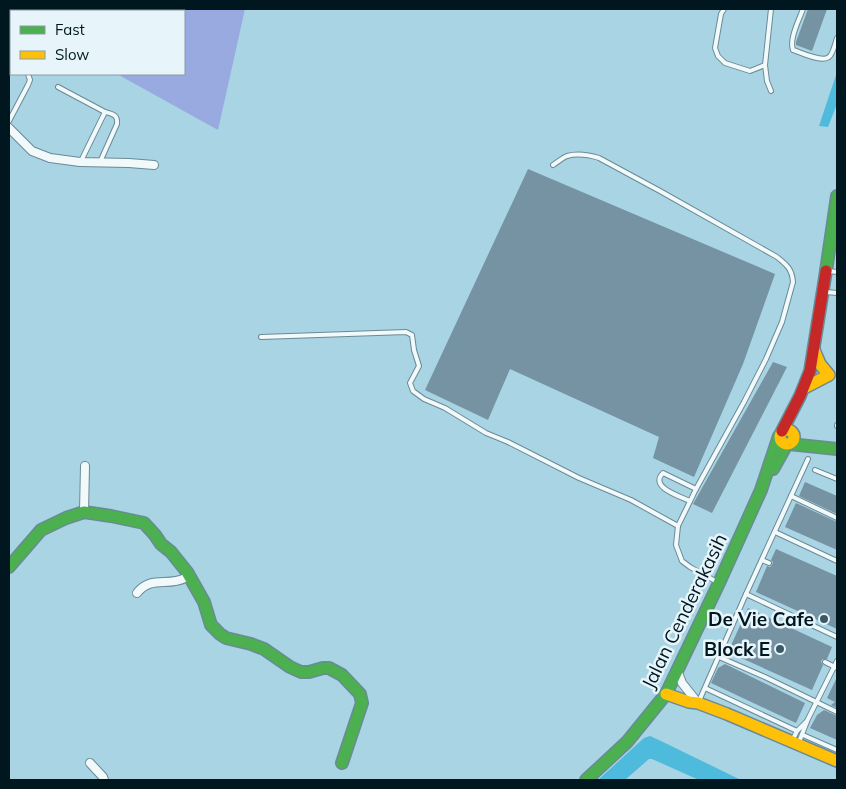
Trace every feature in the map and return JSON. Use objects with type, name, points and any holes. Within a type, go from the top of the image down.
[{"type":"street","points":[[9,128],[32,151],[50,158],[80,162],[154,165]]},
{"type":"street","points":[[802,392],[810,371],[823,292],[832,271],[837,204]]},
{"type":"street","points":[[813,350],[824,370],[833,375]]},
{"type":"street","points":[[802,392],[817,382],[833,375]]},
{"type":"street","name":"Jalan Cenderakasih","points":[[586,780],[627,742],[666,694],[787,437],[802,392]]},
{"type":"street","points":[[787,437],[815,440],[837,449]]},
{"type":"street","points":[[84,466],[84,512]]},
{"type":"street","points":[[9,566],[41,530],[84,512],[144,523],[160,544],[171,552],[187,572],[204,602],[211,624],[220,634],[226,638],[264,649],[300,672],[329,668],[342,675],[360,694],[362,703],[342,763]]},
{"type":"street","points":[[138,593],[146,584],[179,582],[185,578],[187,572]]},
{"type":"street","points":[[677,670],[682,683],[698,703]]},
{"type":"street","points":[[666,694],[698,703],[797,738],[837,761]]},
{"type":"street","points":[[90,763],[104,780]]},
{"type":"lane","points":[[724,9],[721,14],[715,48],[718,56],[725,64],[750,71],[766,65]]},
{"type":"lane","points":[[770,9],[766,65],[767,81],[771,91]]},
{"type":"lane","points":[[803,9],[792,38],[791,45],[793,50],[825,59],[829,57],[837,38]]},
{"type":"lane","points":[[9,121],[28,85],[30,80],[28,75]]},
{"type":"lane","points":[[58,87],[116,116],[118,119],[100,162]]},
{"type":"lane","points":[[80,162],[106,112]]},
{"type":"lane","points":[[553,165],[567,156],[580,154],[599,158],[778,258],[790,267],[793,282],[782,322],[755,382],[696,489],[678,526],[676,545],[682,562],[719,583]]},
{"type":"lane","points":[[823,292],[837,293]]},
{"type":"lane","points":[[261,337],[406,332],[412,334],[419,366],[410,383],[413,391],[424,399],[445,408],[486,432],[579,478],[631,500],[678,526]]},
{"type":"lane","points":[[810,371],[833,375]]},
{"type":"lane","points":[[698,703],[808,459]]},
{"type":"lane","points":[[815,470],[837,479]]},
{"type":"lane","points":[[690,501],[662,487],[658,482],[659,477],[662,473],[696,489]]},
{"type":"lane","points":[[791,496],[837,518]]},
{"type":"lane","points":[[775,532],[837,560]]},
{"type":"lane","points":[[762,560],[769,563]]},
{"type":"lane","points":[[746,594],[837,637]]},
{"type":"lane","points":[[735,619],[741,622]]},
{"type":"lane","points":[[719,657],[837,712]]},
{"type":"lane","points":[[797,738],[836,667],[837,661]]},
{"type":"lane","points":[[825,662],[836,667]]},
{"type":"lane","points":[[705,688],[797,738],[837,750]]},
{"type":"shaded area","points":[[245,9],[218,130],[119,75],[185,75],[185,10],[25,10]]},
{"type":"shaded area","points":[[837,72],[837,104],[828,127],[819,126]]},
{"type":"shaded area","points":[[650,736],[741,780],[699,780],[649,759],[625,780],[598,780],[644,738]]},
{"type":"building","points":[[808,9],[827,9],[812,51],[796,45]]},
{"type":"building","points":[[528,169],[775,274],[743,364],[694,477],[653,458],[659,437],[510,369],[488,420],[425,390]]},
{"type":"building","points":[[773,362],[787,367],[712,513],[693,504]]},
{"type":"building","points":[[805,482],[837,496],[837,514],[799,496]]},
{"type":"building","points":[[796,503],[837,522],[837,550],[785,527]]},
{"type":"building","points":[[776,549],[837,576],[837,629],[756,592],[767,566],[770,567],[772,565],[773,562],[771,560]]},
{"type":"building","name":"Block E","points":[[748,608],[832,647],[827,659],[821,661],[823,665],[812,690],[728,652]]},
{"type":"building","points":[[725,664],[805,703],[796,723],[711,683],[718,668]]},
{"type":"building","points":[[837,677],[837,708],[831,705],[835,702],[827,698]]},
{"type":"building","points":[[824,710],[837,716],[837,740],[810,728],[817,715]]},
{"type":"traffic: fast","points":[[826,271],[837,196]]},
{"type":"traffic: fast","points":[[586,780],[627,742],[666,694],[761,490],[779,436]]},
{"type":"traffic: fast","points":[[773,469],[787,444]]},
{"type":"traffic: fast","points":[[789,444],[837,449]]},
{"type":"traffic: fast","points":[[9,567],[41,530],[84,512],[144,523],[187,572],[204,602],[211,625],[220,634],[226,638],[264,649],[290,667],[301,672],[329,668],[342,675],[360,694],[362,703],[342,763]]},
{"type":"traffic: slow","points":[[804,388],[829,375],[820,364],[814,350]]},
{"type":"traffic: slow","points":[[784,430],[790,430],[794,437],[790,444],[784,444],[780,440],[780,434],[784,430]]},
{"type":"traffic: slow","points":[[666,694],[727,714],[837,761]]},
{"type":"traffic: jam","points":[[782,431],[800,396],[810,371],[826,271]]},
{"type":"place","name":"De Vie Cafe","points":[[824,619]]},
{"type":"place","name":"Block E","points":[[780,649]]}]
